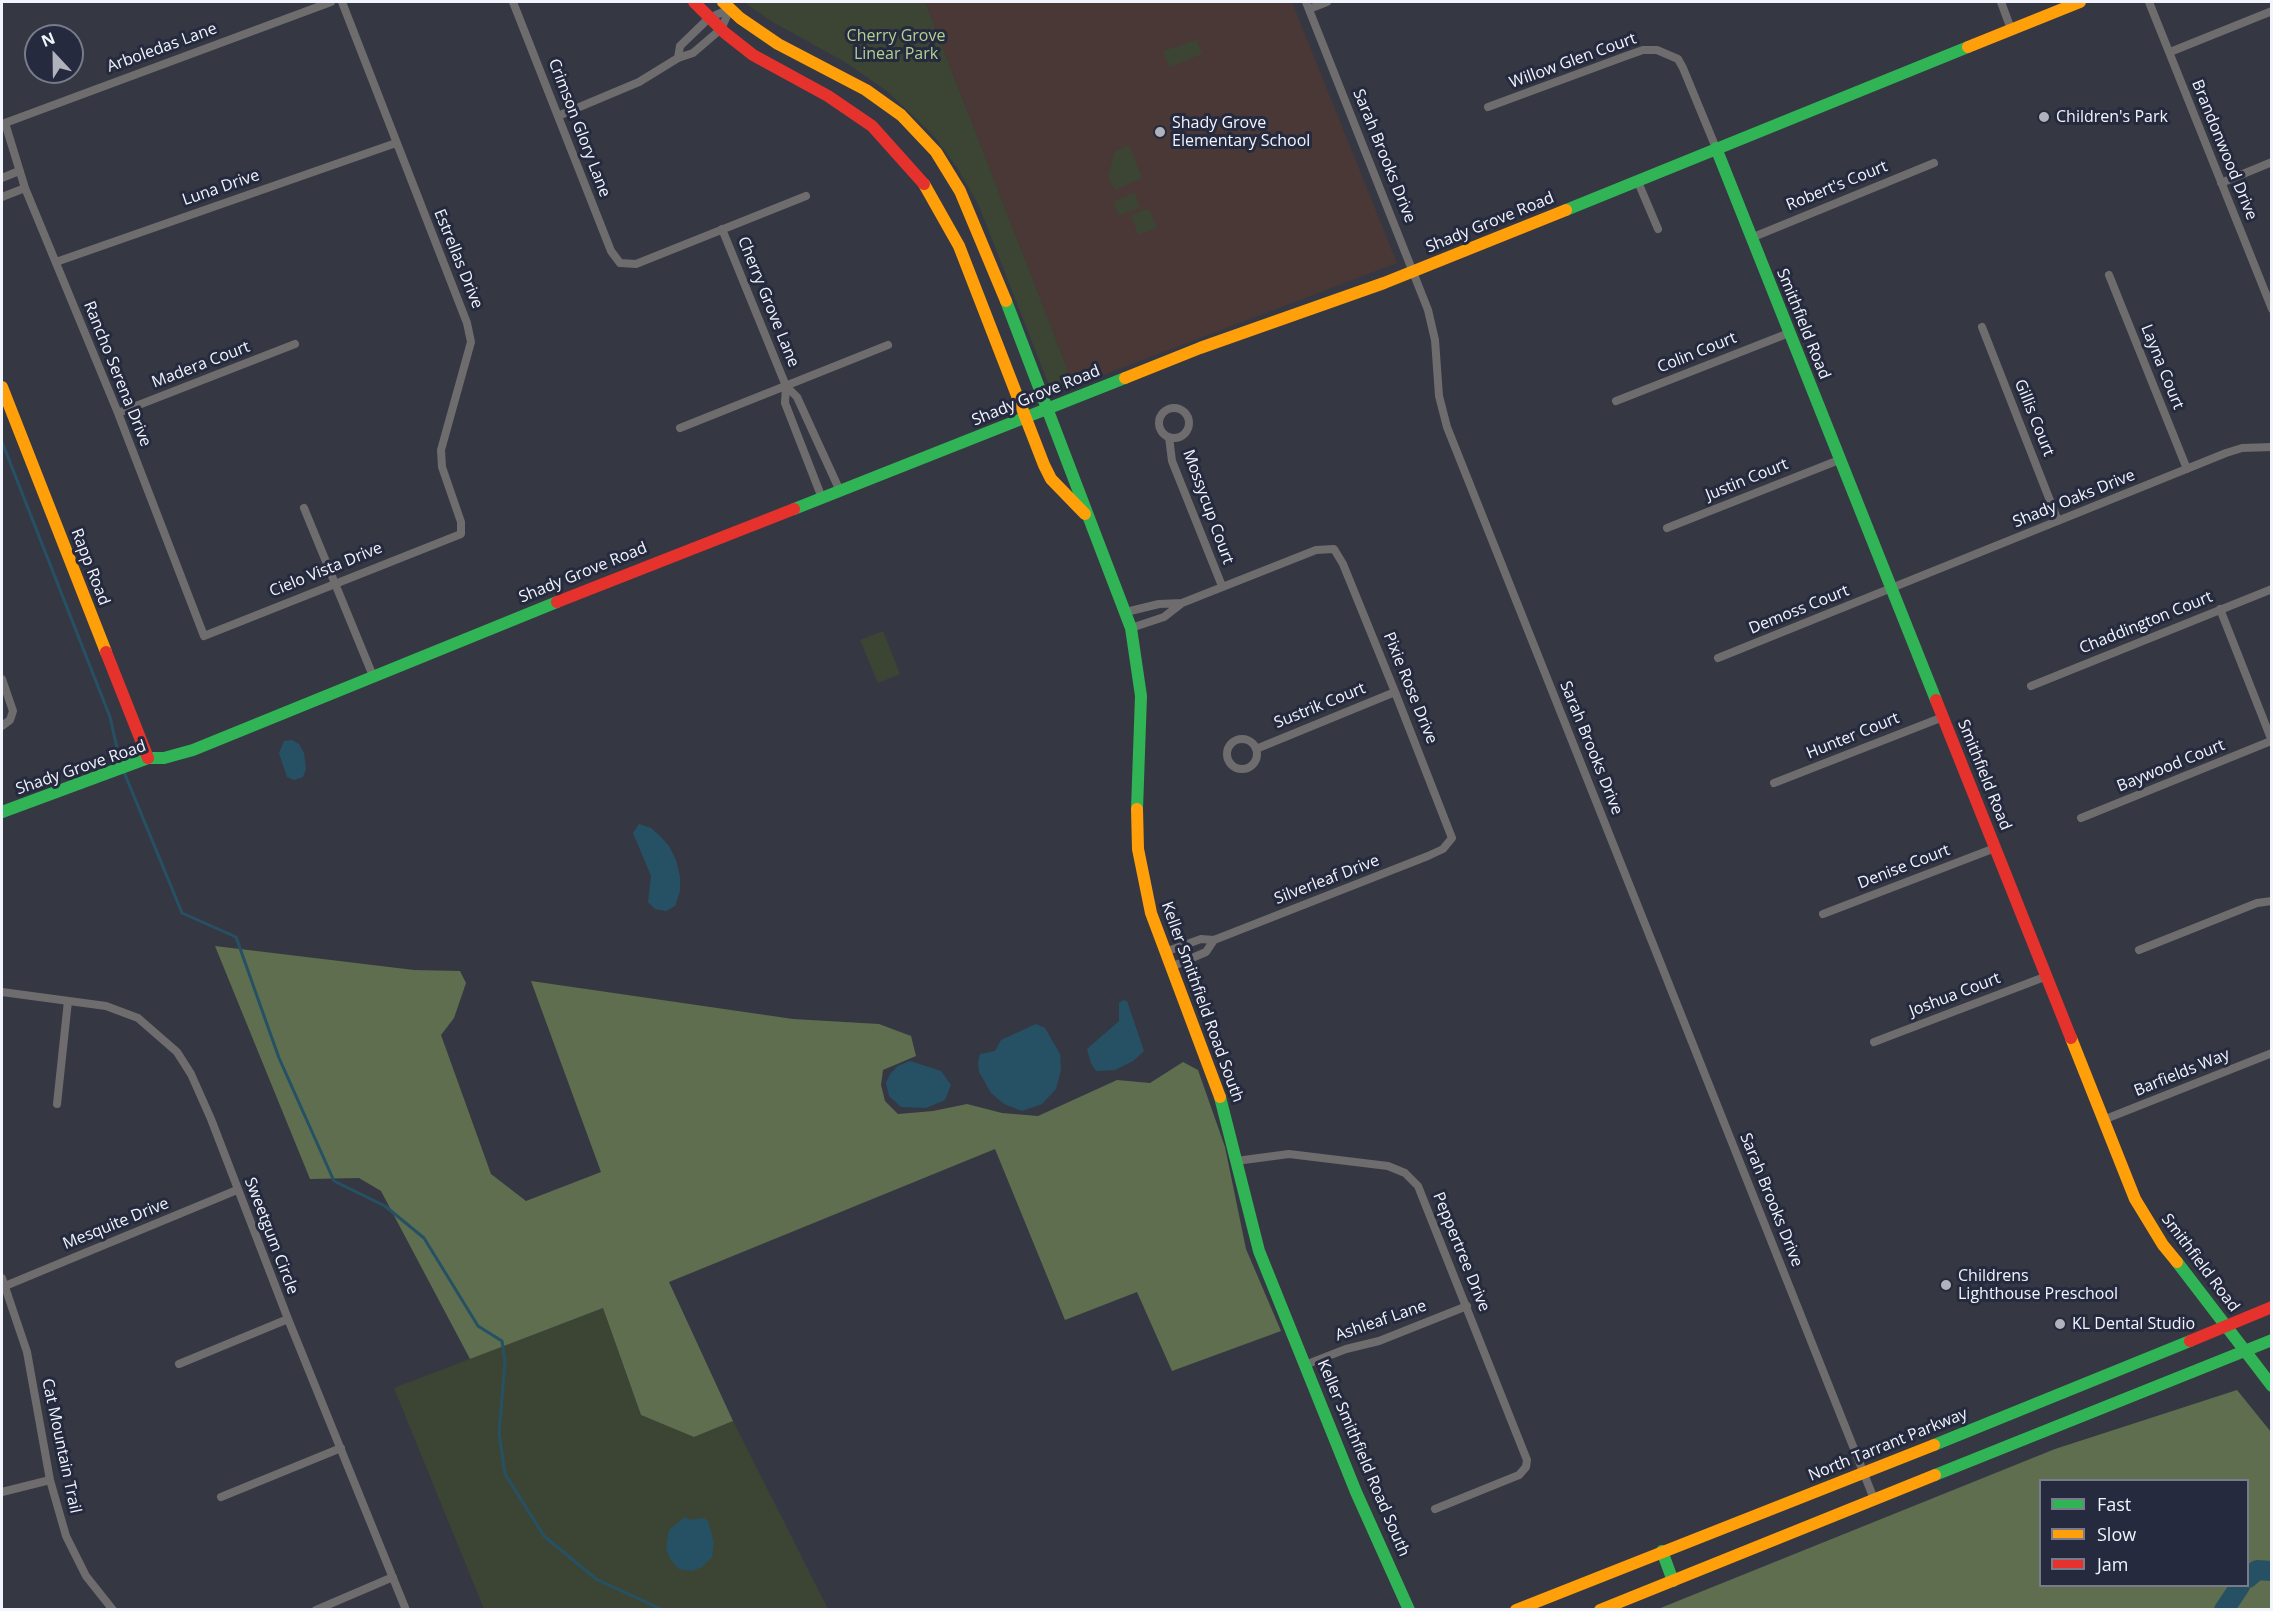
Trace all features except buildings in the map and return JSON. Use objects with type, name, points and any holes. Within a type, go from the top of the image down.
[{"type":"main road","name":"Keller Smithfield Road South","points":[[694,2],[721,29],[753,55],[853,111],[904,157],[930,191],[959,246],[1051,478],[1092,524]]},
{"type":"main road","name":"Shady Grove Road","points":[[2,812],[148,758],[164,758],[193,750],[669,556],[1027,418],[1200,348],[1414,271],[2080,2]]},
{"type":"main road","name":"Keller Smithfield Road South","points":[[727,5],[778,44],[866,90],[901,115],[936,152],[960,191],[994,268],[1046,410],[1131,628],[1141,696],[1137,789],[1138,849],[1151,913],[1218,1093],[1259,1251],[1356,1492],[1408,1610]]},
{"type":"main road","name":"Smithfield Road","points":[[1716,148],[2103,1120],[2149,1225],[2271,1386]]},
{"type":"main road","name":"Rapp Road","points":[[2,387],[148,758]]},
{"type":"main road","name":"North Tarrant Parkway","points":[[1516,1610],[1864,1473],[2271,1307]]},
{"type":"main road","points":[[1600,1610],[2271,1340]]},
{"type":"main road","points":[[1662,1551],[1673,1581]]},
{"type":"street","name":"Arboledas Lane","points":[[4,123],[331,2]]},
{"type":"street","name":"Estrellas Drive","points":[[342,2],[467,323],[471,342],[441,450],[442,467],[461,522],[460,534]]},
{"type":"street","name":"Crimson Glory Lane","points":[[513,2],[611,251],[620,263],[636,264],[722,229]]},
{"type":"street","points":[[1307,5],[1328,2]]},
{"type":"street","points":[[2001,2],[2011,29]]},
{"type":"street","name":"Brandonwood Drive","points":[[2149,2],[2271,309]]},
{"type":"street","points":[[558,116],[639,82],[678,58],[693,53],[721,29],[727,5]]},
{"type":"street","points":[[678,58],[680,46],[709,18],[727,5]]},
{"type":"street","name":"Sarah Brooks Drive","points":[[1307,5],[1414,271],[1431,320],[1439,396],[1447,427],[1874,1499]]},
{"type":"street","points":[[2170,52],[2271,11]]},
{"type":"street","name":"Willow Glen Court","points":[[1488,107],[1643,50],[1657,50],[1678,60],[1683,68],[1716,148]]},
{"type":"street","name":"Rancho Serena Drive","points":[[4,123],[25,188],[118,413],[204,636]]},
{"type":"street","name":"Luna Drive","points":[[56,262],[396,142]]},
{"type":"street","points":[[2221,183],[2271,162]]},
{"type":"street","name":"Robert's Court","points":[[1751,238],[1934,163]]},
{"type":"street","points":[[2,178],[19,171]]},
{"type":"street","points":[[1638,182],[1658,229]]},
{"type":"street","points":[[2,197],[25,188]]},
{"type":"street","points":[[722,229],[807,196]]},
{"type":"street","name":"Cherry Grove Lane","points":[[722,229],[786,386],[797,397],[840,491]]},
{"type":"street","name":"Layna Court","points":[[2109,275],[2187,469]]},
{"type":"street","name":"Gillis Court","points":[[1982,327],[2058,521]]},
{"type":"street","name":"Colin Court","points":[[1616,402],[1789,333]]},
{"type":"street","name":"Madera Court","points":[[118,413],[295,344]]},
{"type":"street","points":[[680,428],[888,345]]},
{"type":"street","name":"Cherry Grove Lane","points":[[786,386],[785,402],[822,498]]},
{"type":"street","name":"Mossycup Court","points":[[1169,437],[1172,461],[1222,586]]},
{"type":"street","name":"Shady Oaks Drive","points":[[1891,589],[2242,448],[2271,447]]},
{"type":"street","name":"Justin Court","points":[[1667,528],[1839,460]]},
{"type":"street","points":[[304,508],[373,676]]},
{"type":"street","name":"Cielo Vista Drive","points":[[204,636],[334,582],[460,534]]},
{"type":"street","name":"Pixie Rose Drive","points":[[1222,586],[1316,550],[1329,548],[1339,555],[1449,829],[1452,838],[1449,845]]},
{"type":"street","points":[[1131,628],[1164,617],[1182,603],[1222,586]]},
{"type":"street","name":"Demoss Court","points":[[1718,658],[1891,589]]},
{"type":"street","name":"Chaddington Court","points":[[2031,686],[2271,589]]},
{"type":"street","points":[[1126,612],[1159,603],[1182,603]]},
{"type":"street","points":[[2220,609],[2271,741]]},
{"type":"street","points":[[2,679],[13,711],[10,720],[2,726]]},
{"type":"street","name":"Sustrik Court","points":[[1256,748],[1395,692]]},
{"type":"street","name":"Hunter Court","points":[[1774,783],[1943,717]]},
{"type":"street","name":"Baywood Court","points":[[2081,818],[2271,741]]},
{"type":"street","name":"Silverleaf Drive","points":[[1165,952],[1201,939],[1214,940],[1428,856],[1449,845]]},
{"type":"street","name":"Denise Court","points":[[1823,914],[1995,848]]},
{"type":"street","points":[[2139,950],[2257,903],[2271,901]]},
{"type":"street","name":"Silverleaf Drive","points":[[1171,967],[1206,952],[1214,940]]},
{"type":"street","name":"Joshua Court","points":[[1874,1042],[2047,976]]},
{"type":"street","name":"Sweetgum Circle","points":[[2,992],[106,1006],[138,1018],[177,1052],[191,1074],[211,1119],[288,1319],[406,1610]]},
{"type":"street","points":[[57,1104],[69,1001]]},
{"type":"street","name":"Barfields Way","points":[[2103,1120],[2271,1053]]},
{"type":"street","name":"Peppertree Drive","points":[[1236,1161],[1289,1154],[1388,1166],[1405,1173],[1420,1191],[1527,1457],[1523,1472],[1435,1509]]},
{"type":"street","name":"Mesquite Drive","points":[[3,1282],[237,1190]]},
{"type":"street","name":"Cat Mountain Trail","points":[[3,1282],[27,1352],[50,1480],[66,1536],[78,1563],[113,1610]]},
{"type":"street","name":"Ashleaf Lane","points":[[1305,1365],[1346,1349],[1379,1341],[1467,1306]]},
{"type":"street","points":[[179,1364],[288,1319]]},
{"type":"street","points":[[221,1497],[341,1448]]},
{"type":"street","points":[[2,1492],[50,1480]]},
{"type":"street","points":[[316,1610],[393,1577]]},
{"type":"shaded area","name":"Shady Grove Elementary School","points":[[925,2],[1292,2],[1397,263],[1074,386]]},
{"type":"green space","name":"Cherry Grove Linear Park","points":[[744,2],[925,2],[1074,386],[1052,393],[979,206],[958,169],[933,135],[887,91],[845,62],[771,21]]},
{"type":"green space","points":[[1197,40],[1202,54],[1169,67],[1163,51]]},
{"type":"green space","points":[[1129,145],[1142,178],[1115,190],[1108,176],[1115,151]]},
{"type":"green space","points":[[1135,193],[1140,208],[1118,215],[1113,201]]},
{"type":"green space","points":[[1149,208],[1157,228],[1138,235],[1131,215]]},
{"type":"green space","points":[[883,631],[900,674],[878,683],[860,640]]},
{"type":"green space","points":[[215,946],[414,970],[460,971],[466,983],[454,1018],[441,1035],[491,1174],[526,1201],[601,1172],[531,981],[793,1019],[879,1024],[911,1036],[916,1056],[883,1070],[881,1085],[885,1101],[898,1114],[933,1111],[967,1104],[1002,1113],[1038,1116],[1117,1080],[1150,1083],[1183,1062],[1198,1070],[1225,1147],[1246,1249],[1281,1331],[1172,1371],[1137,1292],[1065,1320],[995,1149],[669,1282],[733,1421],[694,1437],[641,1415],[603,1308],[470,1359],[381,1191],[359,1178],[310,1179]]},
{"type":"green space","points":[[603,1308],[641,1415],[694,1437],[733,1421],[828,1609],[484,1609],[394,1388]]},
{"type":"green space","points":[[2237,1390],[2271,1432],[2271,1609],[1658,1609],[2055,1449]]},
{"type":"water","points":[[292,740],[299,744],[304,753],[306,769],[303,777],[294,780],[287,777],[279,753],[284,741]]},
{"type":"water","points":[[639,824],[651,828],[660,836],[669,846],[676,860],[680,891],[675,906],[666,911],[655,909],[648,902],[651,876],[633,833]]},
{"type":"water","points":[[1123,1000],[1127,1001],[1144,1051],[1133,1061],[1115,1070],[1096,1071],[1087,1049],[1119,1021],[1119,1003]]},
{"type":"water","points":[[1036,1024],[1045,1028],[1060,1054],[1061,1070],[1056,1089],[1042,1104],[1022,1111],[1004,1104],[991,1093],[979,1072],[978,1062],[980,1054],[995,1051],[1001,1040]]},
{"type":"water","points":[[910,1061],[941,1071],[951,1085],[945,1100],[926,1108],[901,1107],[889,1096],[886,1083],[890,1074],[898,1066]]},
{"type":"water","points":[[685,1517],[690,1520],[704,1518],[708,1521],[714,1543],[712,1557],[702,1567],[692,1571],[679,1569],[670,1559],[666,1548],[669,1530]]},
{"type":"waterway","points":[[2,442],[110,717],[121,766]]},
{"type":"waterway","points":[[124,772],[182,913],[236,937],[279,1058],[334,1181],[385,1206],[424,1238],[478,1326],[502,1341],[505,1362],[499,1433],[505,1474],[544,1536],[596,1579],[663,1610]]},
{"type":"waterway","points":[[2249,1577],[2257,1570],[2272,1571]]},
{"type":"waterway","points":[[2224,1610],[2239,1587]]},
{"type":"traffic: fast","points":[[1566,210],[1968,47]]},
{"type":"traffic: fast","points":[[1716,148],[1936,700]]},
{"type":"traffic: fast","points":[[1006,301],[1131,628],[1141,696],[1137,809]]},
{"type":"traffic: fast","points":[[794,509],[1125,378]]},
{"type":"traffic: fast","points":[[2,812],[148,758],[164,758],[193,750],[557,602]]},
{"type":"traffic: fast","points":[[1220,1097],[1259,1251],[1356,1492],[1409,1610]]},
{"type":"traffic: fast","points":[[2177,1262],[2272,1386]]},
{"type":"traffic: fast","points":[[1935,1475],[2272,1340]]},
{"type":"traffic: fast","points":[[1934,1445],[2190,1341]]},
{"type":"traffic: fast","points":[[1662,1551],[1673,1581]]},
{"type":"traffic: slow","points":[[723,2],[740,18],[778,44],[866,90],[901,115],[936,152],[960,191],[1006,301]]},
{"type":"traffic: slow","points":[[1968,47],[2080,2]]},
{"type":"traffic: slow","points":[[924,184],[959,246],[1044,465],[1051,479],[1085,514]]},
{"type":"traffic: slow","points":[[1125,378],[1200,348],[1384,283],[1566,210]]},
{"type":"traffic: slow","points":[[2,387],[106,652]]},
{"type":"traffic: slow","points":[[1137,809],[1138,849],[1151,913],[1220,1097]]},
{"type":"traffic: slow","points":[[2071,1038],[2135,1199],[2163,1245],[2177,1262]]},
{"type":"traffic: slow","points":[[1516,1610],[1934,1445]]},
{"type":"traffic: slow","points":[[1600,1610],[1935,1475]]},
{"type":"traffic: jam","points":[[694,2],[725,33],[753,55],[828,96],[872,126],[924,184]]},
{"type":"traffic: jam","points":[[557,602],[794,509]]},
{"type":"traffic: jam","points":[[106,652],[148,758]]},
{"type":"traffic: jam","points":[[1936,700],[2071,1038]]},
{"type":"traffic: jam","points":[[2190,1341],[2272,1307]]},
{"type":"place","name":"Children's Park","points":[[2044,117]]},
{"type":"place","name":"Shady Grove Elementary School","points":[[1160,132]]},
{"type":"place","name":"Childrens Lighthouse Preschool","points":[[1946,1285]]},
{"type":"place","name":"KL Dental Studio","points":[[2060,1324]]}]
